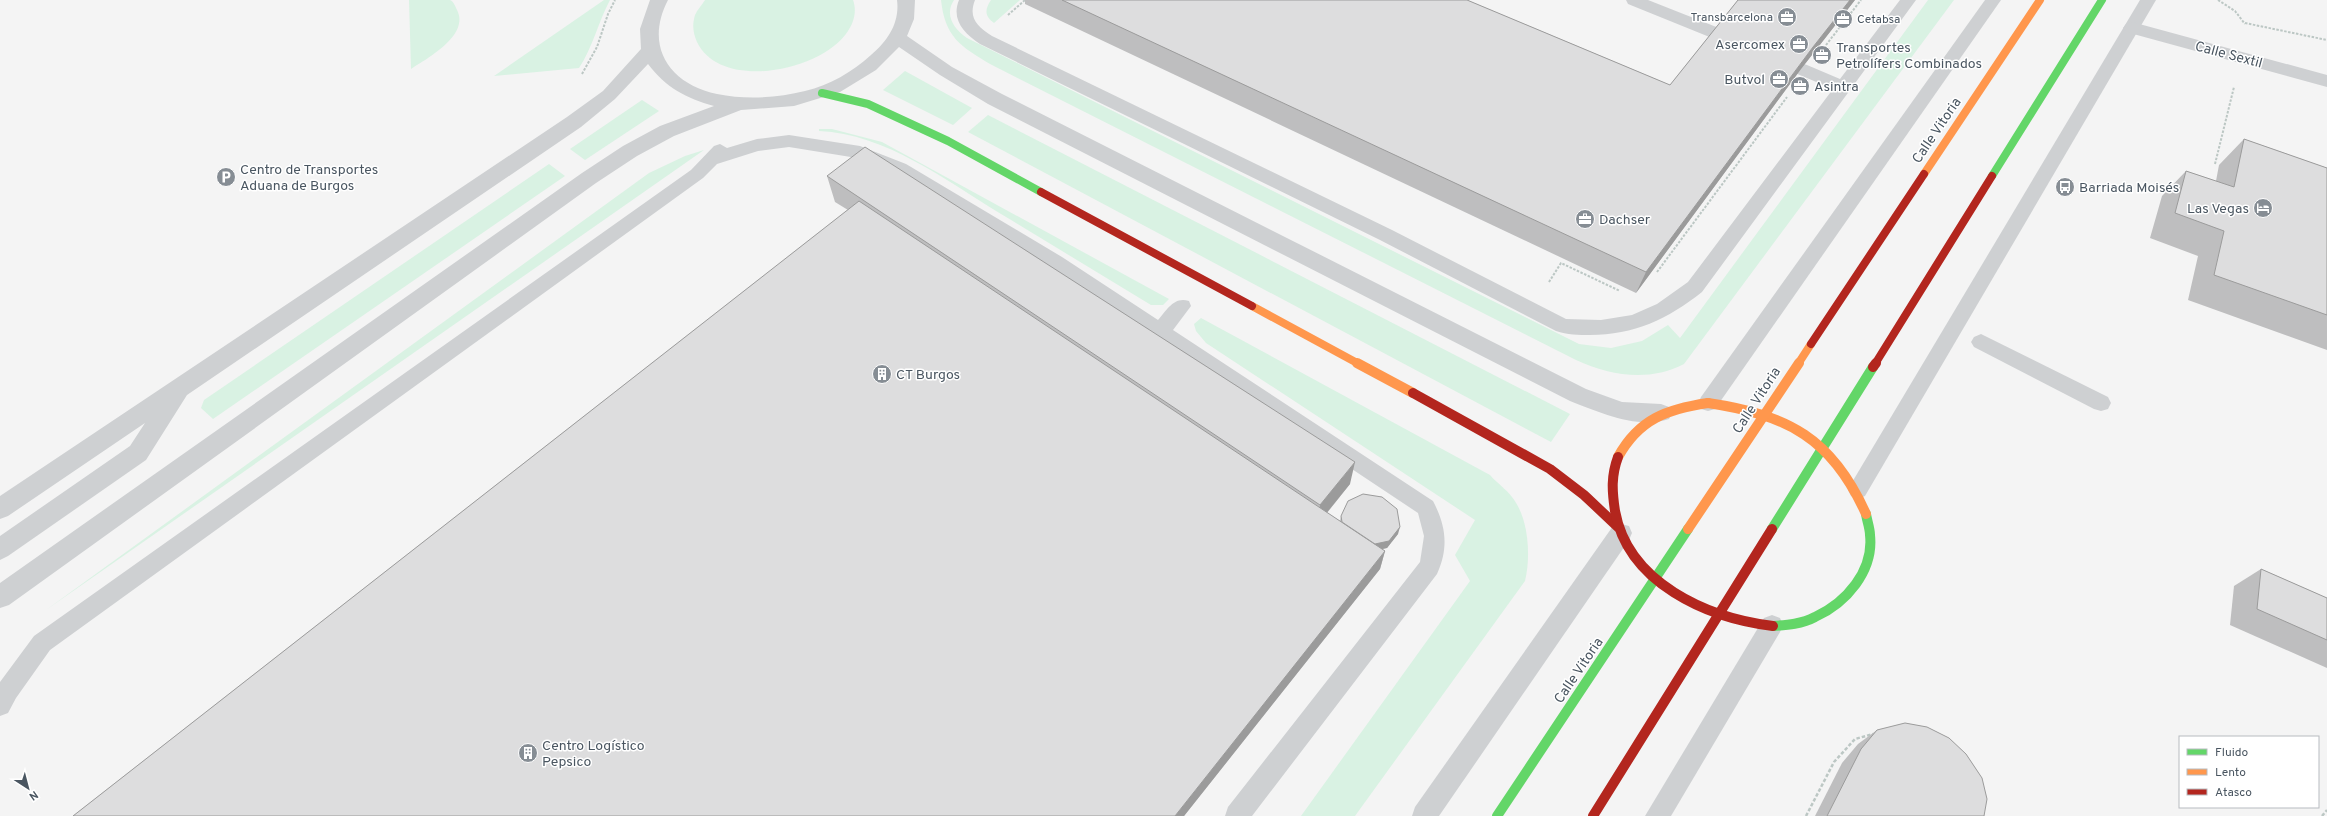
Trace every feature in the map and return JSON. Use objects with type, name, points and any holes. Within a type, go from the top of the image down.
[{"type":"main road","name":"Calle Vitoria","points":[[1497,816],[2040,0]]},
{"type":"main road","points":[[1593,816],[2102,0]]},
{"type":"main road","points":[[822,93],[868,104],[948,141],[1374,372],[1550,469],[1584,495],[1620,530]]},
{"type":"main road","points":[[1708,403],[1731,405],[1764,413],[1785,422],[1823,447],[1858,490],[1870,523],[1870,556],[1863,578],[1849,597],[1821,616],[1796,624],[1772,625],[1743,622],[1718,616],[1679,597],[1656,578],[1629,546],[1620,530],[1610,489],[1616,458],[1630,435],[1644,422],[1661,413],[1683,406],[1708,403]]},
{"type":"street","points":[[659,0],[652,12],[647,31],[650,50],[661,70],[680,86],[707,98],[738,104],[766,104],[794,100],[822,93],[854,78],[880,60],[898,38],[905,20],[906,0]]},
{"type":"street","name":"Calle Sextil","points":[[2132,28],[2327,81]]},
{"type":"street","points":[[898,38],[946,71],[995,99],[1578,395],[1621,411],[1661,413]]},
{"type":"street","points":[[0,509],[574,122],[609,95],[650,50]]},
{"type":"street","points":[[0,597],[589,178],[630,151],[667,131],[738,104]]},
{"type":"street","points":[[0,549],[138,453],[180,387]]},
{"type":"lane","points":[[967,0],[963,13],[965,21],[971,30],[986,40],[1386,235],[1563,326],[1595,329],[1623,326],[1648,319],[1680,300],[1695,287],[1908,0]]},
{"type":"lane","points":[[1634,0],[1718,34]]},
{"type":"lane","points":[[1708,403],[1993,0]]},
{"type":"lane","points":[[1858,490],[2148,0]]},
{"type":"lane","points":[[1804,70],[1844,87]]},
{"type":"lane","points":[[0,705],[8,690],[42,643],[691,179],[731,139]]},
{"type":"lane","points":[[712,159],[757,145],[789,141],[860,152],[900,168],[987,220],[1160,331],[1426,507],[1436,528],[1435,548],[1429,567],[1237,816]]},
{"type":"lane","points":[[1160,331],[1182,306]]},
{"type":"lane","points":[[1981,342],[2101,403]]},
{"type":"lane","points":[[1424,816],[1620,530]]},
{"type":"lane","points":[[1657,816],[1772,625]]},
{"type":"path","points":[[1656,274],[1804,70],[1861,0]]},
{"type":"path","points":[[2218,0],[2235,11],[2245,23],[2327,40]]},
{"type":"path","points":[[2243,30],[2245,23]]},
{"type":"path","points":[[2215,164],[2235,83]]},
{"type":"path","points":[[2217,159],[2221,161]]},
{"type":"path","points":[[1806,816],[1834,762],[1855,739],[1880,732]]},
{"type":"path","points":[[2322,816],[2327,810]]},
{"type":"green space","points":[[409,0],[450,0],[457,10],[459,19],[458,28],[453,37],[427,59],[411,69]]},
{"type":"green space","points":[[604,0],[610,0],[588,52],[579,68],[494,76]]},
{"type":"green space","points":[[705,0],[853,0],[855,12],[852,24],[848,31],[835,45],[817,57],[796,65],[772,70],[749,71],[727,67],[709,58],[697,42],[693,29],[693,22],[696,13]]},
{"type":"green space","points":[[941,0],[954,0],[951,6],[950,16],[958,30],[967,38],[1579,344],[1611,348],[1642,341],[1668,325],[1680,338],[1928,0],[1954,0],[1684,364],[1671,370],[1657,373],[1630,375],[1603,370],[1576,360],[990,64],[962,46],[950,32],[943,13]]},
{"type":"green space","points":[[991,0],[1020,0],[994,23],[988,18],[986,12]]},
{"type":"green space","points":[[905,71],[972,108],[953,125],[883,90]]},
{"type":"green space","points":[[642,100],[659,111],[585,160],[570,149]]},
{"type":"green space","points":[[988,115],[1570,414],[1551,442],[968,132]]},
{"type":"green space","points":[[819,129],[832,129],[882,142],[1169,299],[1163,305],[1151,305],[914,161],[868,140],[844,134],[819,131]]},
{"type":"green space","points":[[704,150],[46,610],[649,173],[685,156]]},
{"type":"green space","points":[[549,164],[565,176],[213,419],[201,408],[204,400]]},
{"type":"green space","points":[[1201,318],[1490,475],[1512,497],[1522,516],[1528,549],[1525,581],[1355,816],[1301,816],[1470,581],[1455,555],[1475,520],[1206,343],[1196,331],[1194,324]]},
{"type":"building","points":[[1062,0],[1467,0],[1670,85],[1738,0],[1850,0],[1813,47],[1646,272]]},
{"type":"building","points":[[2244,139],[2327,168],[2327,315],[2214,275],[2224,231],[2175,213],[2186,171],[2234,187]]},
{"type":"building","points":[[865,147],[1355,462],[1320,505],[827,176]]},
{"type":"building","name":"CT Burgos","points":[[859,201],[1385,551],[1175,816],[73,816]]},
{"type":"building","points":[[1363,494],[1382,497],[1397,509],[1400,527],[1389,541],[1375,544],[1342,522],[1341,516],[1348,501]]},
{"type":"building","points":[[2261,569],[2327,598],[2327,640],[2257,609]]},
{"type":"building","points":[[1905,723],[1927,727],[1949,738],[1966,754],[1982,778],[1987,799],[1984,816],[1827,816],[1861,749],[1877,730]]},
{"type":"traffic: fast","points":[[1992,176],[2102,0]]},
{"type":"traffic: fast","points":[[822,93],[868,104],[948,141],[1041,192]]},
{"type":"traffic: fast","points":[[1772,529],[1873,367]]},
{"type":"traffic: fast","points":[[1773,626],[1794,624],[1815,618],[1833,607],[1849,593],[1861,576],[1869,557],[1871,536],[1866,514]]},
{"type":"traffic: fast","points":[[1497,816],[1688,529]]},
{"type":"traffic: slow","points":[[1924,174],[2040,0]]},
{"type":"traffic: slow","points":[[1252,306],[1413,393]]},
{"type":"traffic: slow","points":[[1688,529],[1811,344]]},
{"type":"traffic: slow","points":[[1708,403],[1760,413],[1784,422],[1805,434],[1824,449],[1841,467],[1855,489],[1866,514]]},
{"type":"traffic: slow","points":[[1618,457],[1625,444],[1634,433],[1655,417],[1680,408],[1708,403]]},
{"type":"traffic: jam","points":[[1811,344],[1924,174]]},
{"type":"traffic: jam","points":[[1873,367],[1992,176]]},
{"type":"traffic: jam","points":[[1041,192],[1252,306]]},
{"type":"traffic: jam","points":[[1413,393],[1550,469],[1584,495],[1618,527]]},
{"type":"traffic: jam","points":[[1618,457],[1612,477],[1612,496],[1617,521],[1629,549],[1644,567],[1661,584],[1682,598],[1704,609],[1727,618],[1773,626]]},
{"type":"traffic: jam","points":[[1593,816],[1772,529]]},
{"type":"place","name":"Transbarcelona","points":[[1787,17]]},
{"type":"place","name":"Cetabsa","points":[[1843,19]]},
{"type":"place","name":"Asercomex","points":[[1799,44]]},
{"type":"place","name":"Transportes Petrolífers Combinados","points":[[1822,55]]},
{"type":"place","name":"Butvol","points":[[1779,79]]},
{"type":"place","name":"Asintra","points":[[1800,86]]},
{"type":"place","name":"Centro de Transportes Aduana de Burgos","points":[[226,177]]},
{"type":"place","name":"Barriada Moisés","points":[[2065,187]]},
{"type":"place","name":"Las Vegas","points":[[2263,208]]},
{"type":"place","name":"Dachser","points":[[1585,219]]},
{"type":"place","name":"CT Burgos","points":[[882,374]]},
{"type":"place","name":"Centro Logístico Pepsico","points":[[528,753]]}]
